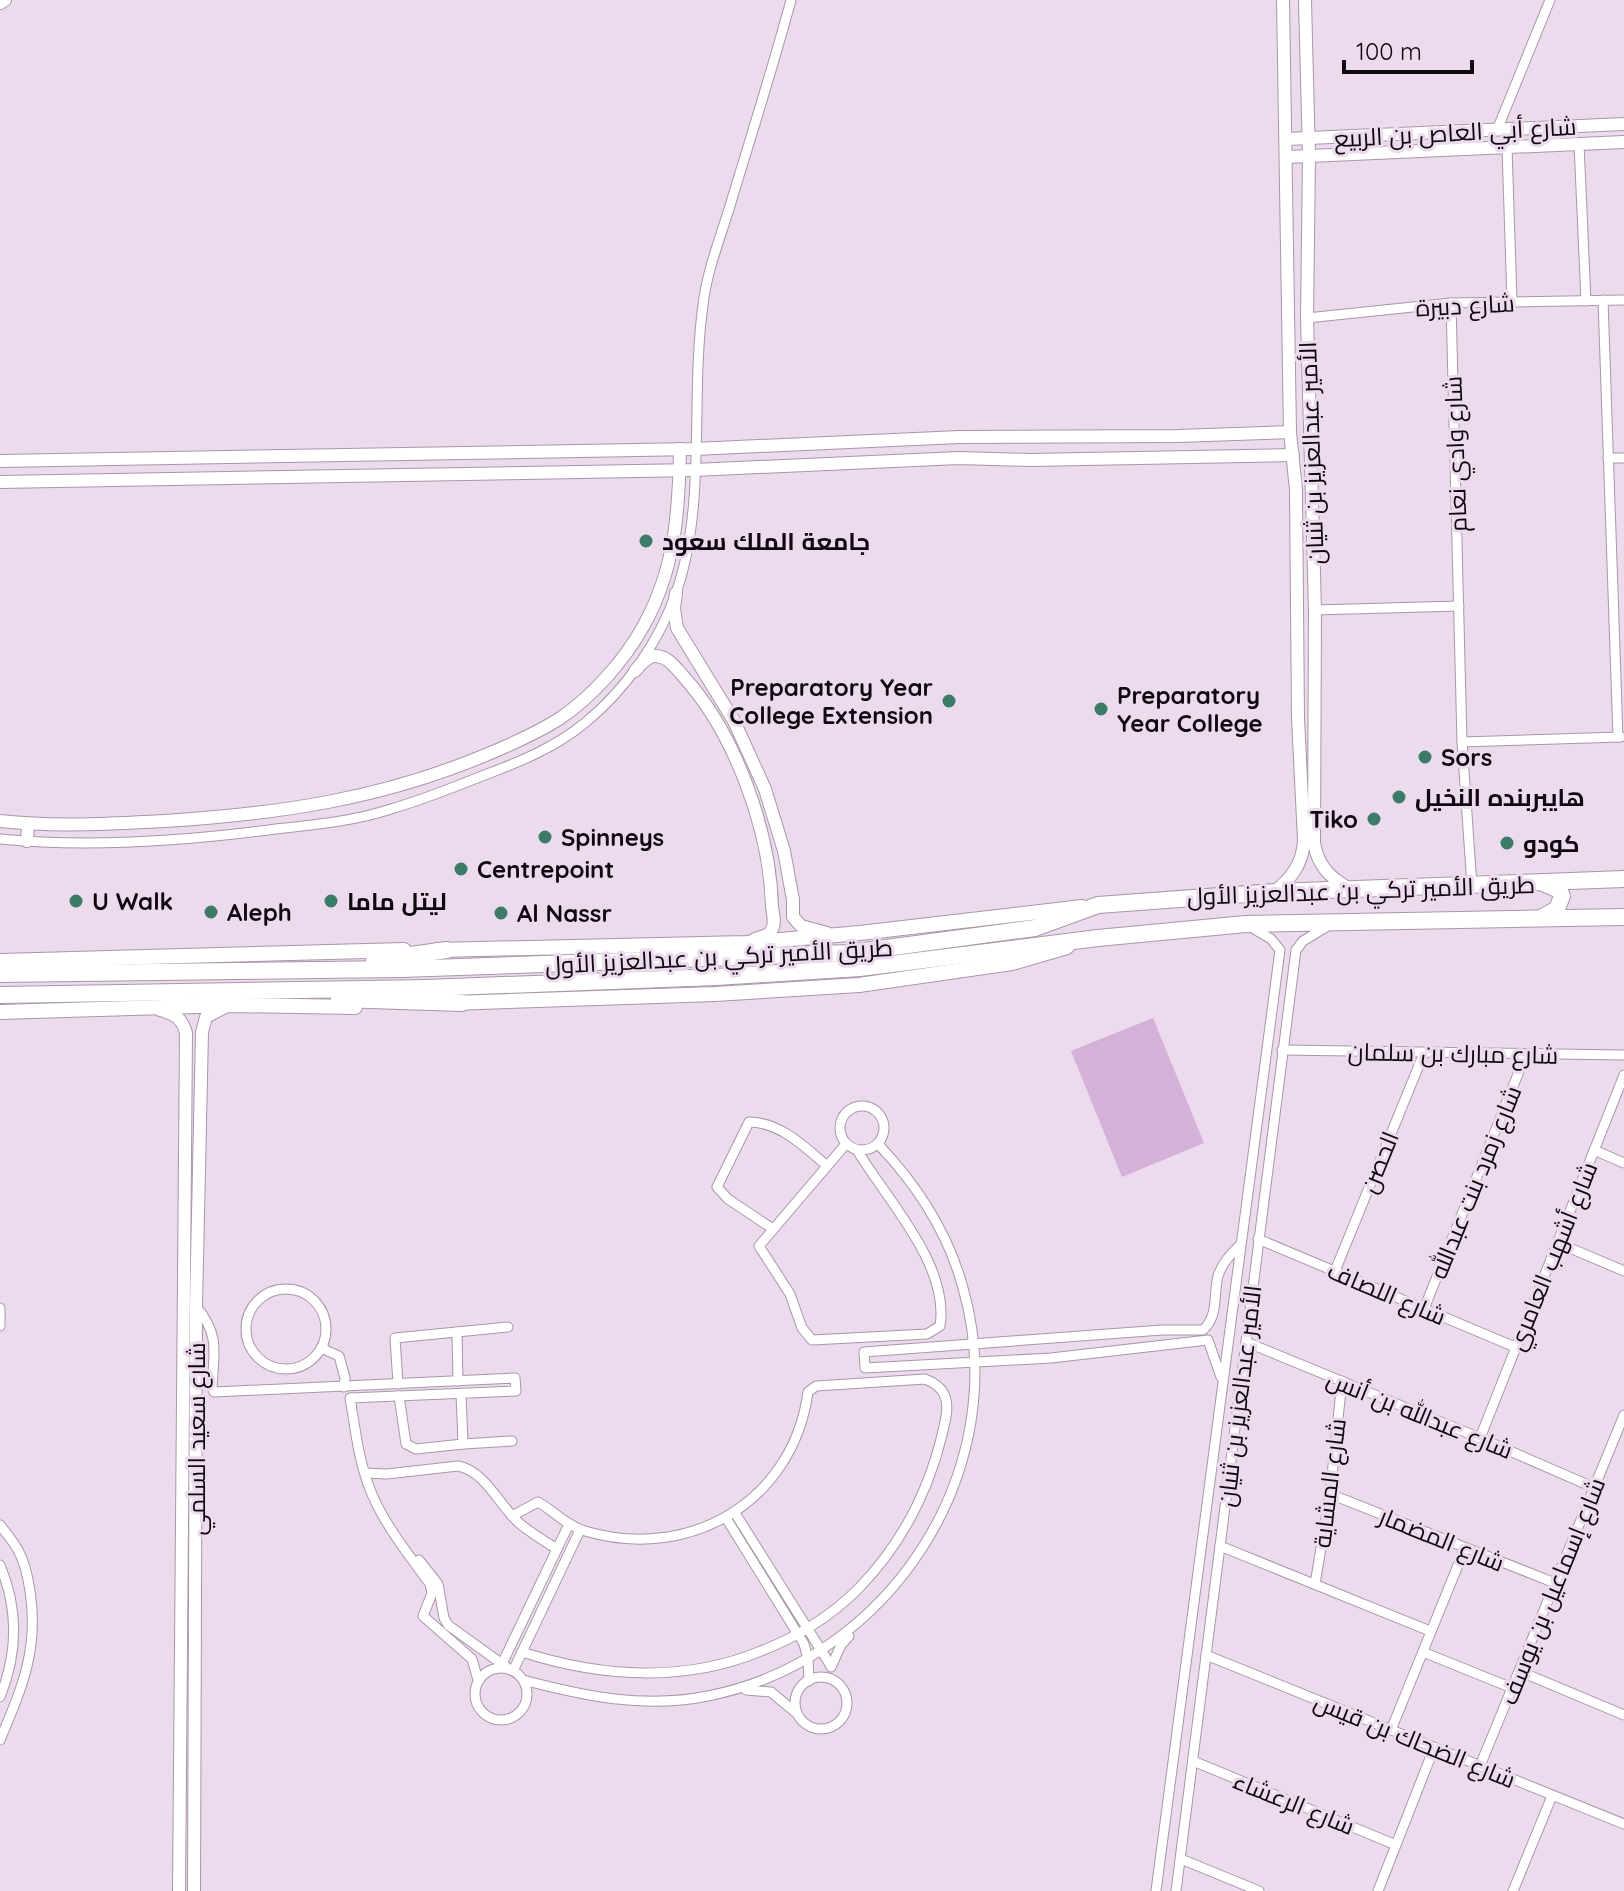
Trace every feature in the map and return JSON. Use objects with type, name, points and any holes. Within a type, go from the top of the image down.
[{"type":"main road","name":"طريق الأمير تركي بن عبدالعزيز الأول","points":[[0,974],[224,973],[685,961],[849,953],[1035,928],[1098,905],[1274,892],[1624,879]]},
{"type":"main road","points":[[1592,917],[1572,905],[1576,893],[1593,880]]},
{"type":"main road","points":[[1539,918],[1557,909],[1562,896],[1559,890],[1543,883]]},
{"type":"main road","points":[[0,961],[746,943],[1098,905]]},
{"type":"main road","name":"طريق الأمير تركي بن عبدالعزيز الأول","points":[[1,1010],[202,991],[426,988],[860,968],[1098,938],[1246,924],[1624,917]]},
{"type":"main road","points":[[1,1010],[231,1005],[367,1007],[715,994],[859,985],[1012,963],[1098,938]]},
{"type":"main road","points":[[224,973],[447,950]]},
{"type":"main road","points":[[202,991],[462,1003]]},
{"type":"street","points":[[0,3],[5,0]]},
{"type":"street","points":[[791,0],[715,252],[703,303],[694,497],[674,609],[677,628],[751,756],[784,851],[796,922],[834,935]]},
{"type":"street","name":"الأمير عبدالعزيز بن ثنيان","points":[[1274,892],[1295,871],[1303,854],[1304,840],[1290,432],[1283,0]]},
{"type":"street","name":"الأمير عبدالعزيز بن ثنيان","points":[[1305,0],[1309,138],[1307,318],[1315,610],[1314,843],[1325,871],[1351,889]]},
{"type":"street","points":[[1497,130],[1550,0]]},
{"type":"street","name":"شارع أبي العاص بن الربيع","points":[[1287,139],[1624,124]]},
{"type":"street","name":"شارع أبي العاص بن الربيع","points":[[1287,157],[1624,142]]},
{"type":"street","points":[[1579,144],[1586,301]]},
{"type":"street","points":[[1507,147],[1512,302]]},
{"type":"street","points":[[1462,742],[1621,736],[1618,595],[1608,458],[1603,300]]},
{"type":"street","name":"شارع دبيرة","points":[[1307,318],[1451,303],[1624,300]]},
{"type":"street","name":"شارع وادي نعام","points":[[1451,303],[1462,742],[1472,886]]},
{"type":"street","points":[[0,461],[695,449],[959,437],[1290,432]]},
{"type":"street","points":[[1219,435],[1219,456]]},
{"type":"street","points":[[959,437],[959,458]]},
{"type":"street","points":[[0,821],[28,824],[129,823],[232,817],[352,799],[464,764],[559,719],[606,676],[644,625],[666,573],[676,537],[680,449]]},
{"type":"street","points":[[0,482],[680,471],[959,458],[1031,460],[1293,455]]},
{"type":"street","points":[[1608,458],[1624,458]]},
{"type":"street","points":[[44,461],[45,481]]},
{"type":"street","points":[[635,671],[676,593]]},
{"type":"street","points":[[1315,610],[1459,606]]},
{"type":"street","points":[[704,671],[684,648],[677,645],[671,649],[671,654],[730,747],[748,793],[780,909],[787,904],[784,851]]},
{"type":"street","points":[[0,839],[220,836],[341,820],[389,810],[530,758],[587,722],[646,659],[654,656],[666,658],[699,694]]},
{"type":"street","points":[[27,841],[28,824]]},
{"type":"street","points":[[746,943],[772,931],[772,887]]},
{"type":"street","points":[[1246,924],[1271,939],[1280,950],[1296,950],[1303,941],[1335,922]]},
{"type":"street","name":"الأمير عبدالعزيز بن ثنيان","points":[[1156,1891],[1280,950]]},
{"type":"street","name":"الأمير عبدالعزيز بن ثنيان","points":[[1176,1891],[1296,950]]},
{"type":"street","name":"شارع سعيد السلمي","points":[[194,1891],[196,1306],[201,1043],[202,1025],[206,1017],[231,1005]]},
{"type":"street","name":"شارع سعيد السلمي","points":[[149,1008],[176,1015],[183,1021],[186,1044],[179,1891]]},
{"type":"street","points":[[186,1044],[190,1031],[195,1030],[201,1043]]},
{"type":"street","name":"شارع مبارك بن سلمان","points":[[1282,1050],[1624,1055]]},
{"type":"street","name":"الحصن","points":[[1335,1271],[1424,1053]]},
{"type":"street","name":"شارع زمرد بنت عبدالله","points":[[1424,1309],[1526,1054]]},
{"type":"street","name":"شارع أشهب العامري","points":[[1480,1438],[1624,1075]]},
{"type":"street","points":[[862,1105],[876,1110],[881,1116],[884,1130],[878,1144],[864,1150],[846,1144],[841,1136],[840,1122],[848,1109],[862,1105]]},
{"type":"street","points":[[773,1229],[728,1199],[717,1187],[749,1122],[779,1129],[827,1166]]},
{"type":"street","points":[[846,1144],[759,1246],[790,1294],[802,1328],[812,1340],[927,1334],[940,1326],[942,1311],[933,1274],[902,1217],[857,1150]]},
{"type":"street","points":[[829,1679],[831,1666],[841,1645],[914,1563],[951,1496],[961,1469],[975,1394],[974,1344],[964,1288],[934,1217],[902,1170],[878,1144]]},
{"type":"street","points":[[1594,1150],[1624,1163]]},
{"type":"street","name":"شارع اللصاف","points":[[1258,1239],[1515,1347]]},
{"type":"street","points":[[1558,1243],[1624,1271]]},
{"type":"street","points":[[1222,1382],[1208,1340],[1051,1358],[865,1368],[864,1352],[1203,1330],[1211,1323],[1218,1276],[1228,1256],[1240,1245]]},
{"type":"street","points":[[285,1289],[310,1297],[325,1318],[326,1331],[321,1348],[306,1364],[294,1369],[268,1365],[257,1358],[246,1334],[252,1309],[272,1292],[285,1289]]},
{"type":"street","points":[[196,1306],[209,1321],[214,1338],[214,1392],[515,1378],[516,1391],[350,1398],[365,1473],[382,1513],[430,1584],[432,1593],[423,1616],[472,1659],[478,1680],[475,1695],[480,1709],[499,1719],[514,1715],[525,1703],[523,1680]]},
{"type":"street","points":[[0,1308],[0,1326]]},
{"type":"street","points":[[398,1384],[395,1338],[508,1327]]},
{"type":"street","points":[[1156,1347],[1158,1331]]},
{"type":"street","points":[[457,1332],[458,1381]]},
{"type":"street","name":"شارع عبدالله بن أنس","points":[[1246,1342],[1595,1488]]},
{"type":"street","points":[[321,1348],[339,1356],[345,1378],[344,1387]]},
{"type":"street","points":[[512,1516],[538,1502],[580,1530],[608,1538],[645,1540],[684,1535],[730,1515],[757,1494],[792,1447],[806,1409],[808,1392],[816,1386],[925,1379],[938,1385],[944,1395],[947,1411],[939,1446],[927,1487],[908,1524],[858,1589],[808,1628],[760,1652],[720,1665],[667,1672],[620,1673],[564,1665],[522,1652]]},
{"type":"street","name":"شارع المشاية","points":[[1315,1584],[1330,1494],[1342,1381]]},
{"type":"street","points":[[461,1394],[463,1444]]},
{"type":"street","points":[[399,1396],[406,1444],[416,1449],[512,1441]]},
{"type":"street","name":"شارع إسماعيل بن يوسف","points":[[1480,1766],[1624,1415]]},
{"type":"street","points":[[365,1473],[387,1474],[458,1466],[468,1468],[477,1474],[512,1516],[557,1549]]},
{"type":"street","name":"شارع المضمار","points":[[1330,1494],[1555,1583]]},
{"type":"street","points":[[730,1515],[831,1666]]},
{"type":"street","points":[[730,1515],[797,1634],[808,1659],[809,1681]]},
{"type":"street","points":[[508,1668],[569,1524]]},
{"type":"street","points":[[0,1525],[18,1551],[27,1573],[34,1615],[30,1663],[0,1740]]},
{"type":"street","points":[[478,1680],[492,1669],[508,1668],[522,1652],[580,1530]]},
{"type":"street","points":[[400,1541],[435,1577],[448,1625],[523,1680],[577,1694],[630,1701],[680,1700],[758,1689],[771,1692],[808,1726],[820,1729],[839,1722],[847,1706],[846,1698],[837,1683],[821,1677],[809,1681],[799,1690],[797,1714]]},
{"type":"street","points":[[1220,1546],[1430,1631]]},
{"type":"street","points":[[1391,1730],[1465,1548]]},
{"type":"street","points":[[0,1565],[8,1585],[14,1620],[13,1655],[0,1697]]},
{"type":"street","points":[[730,1691],[779,1674],[808,1659],[864,1619]]},
{"type":"street","points":[[1423,1652],[1512,1688]]},
{"type":"street","name":"شارع الضحاك بن قيس","points":[[1206,1655],[1624,1824]]},
{"type":"street","points":[[1519,1671],[1624,1715]]},
{"type":"street","points":[[1179,1713],[1199,1716]]},
{"type":"street","points":[[1379,1891],[1434,1748]]},
{"type":"street","name":"شارع الرعشاء","points":[[1193,1761],[1396,1845]]},
{"type":"street","points":[[1516,1890],[1552,1796]]},
{"type":"street","points":[[1181,1859],[1259,1891]]},
{"type":"shaded area","points":[[1153,1018],[1204,1143],[1122,1177],[1071,1051]]},
{"type":"place","name":"جامعة الملك سعود","points":[[646,541]]},
{"type":"place","name":"Preparatory Year College Extension","points":[[949,701]]},
{"type":"place","name":"Preparatory Year College","points":[[1101,709]]},
{"type":"place","name":"Sors","points":[[1425,757]]},
{"type":"place","name":"هايبربنده النخيل","points":[[1399,797]]},
{"type":"place","name":"Tiko","points":[[1374,819]]},
{"type":"place","name":"Spinneys","points":[[545,837]]},
{"type":"place","name":"كودو","points":[[1507,843]]},
{"type":"place","name":"Centrepoint","points":[[461,869]]},
{"type":"place","name":"U Walk","points":[[76,901]]},
{"type":"place","name":"ليتل ماما","points":[[331,901]]},
{"type":"place","name":"Aleph","points":[[211,912]]},
{"type":"place","name":"Al Nassr","points":[[501,913]]}]
